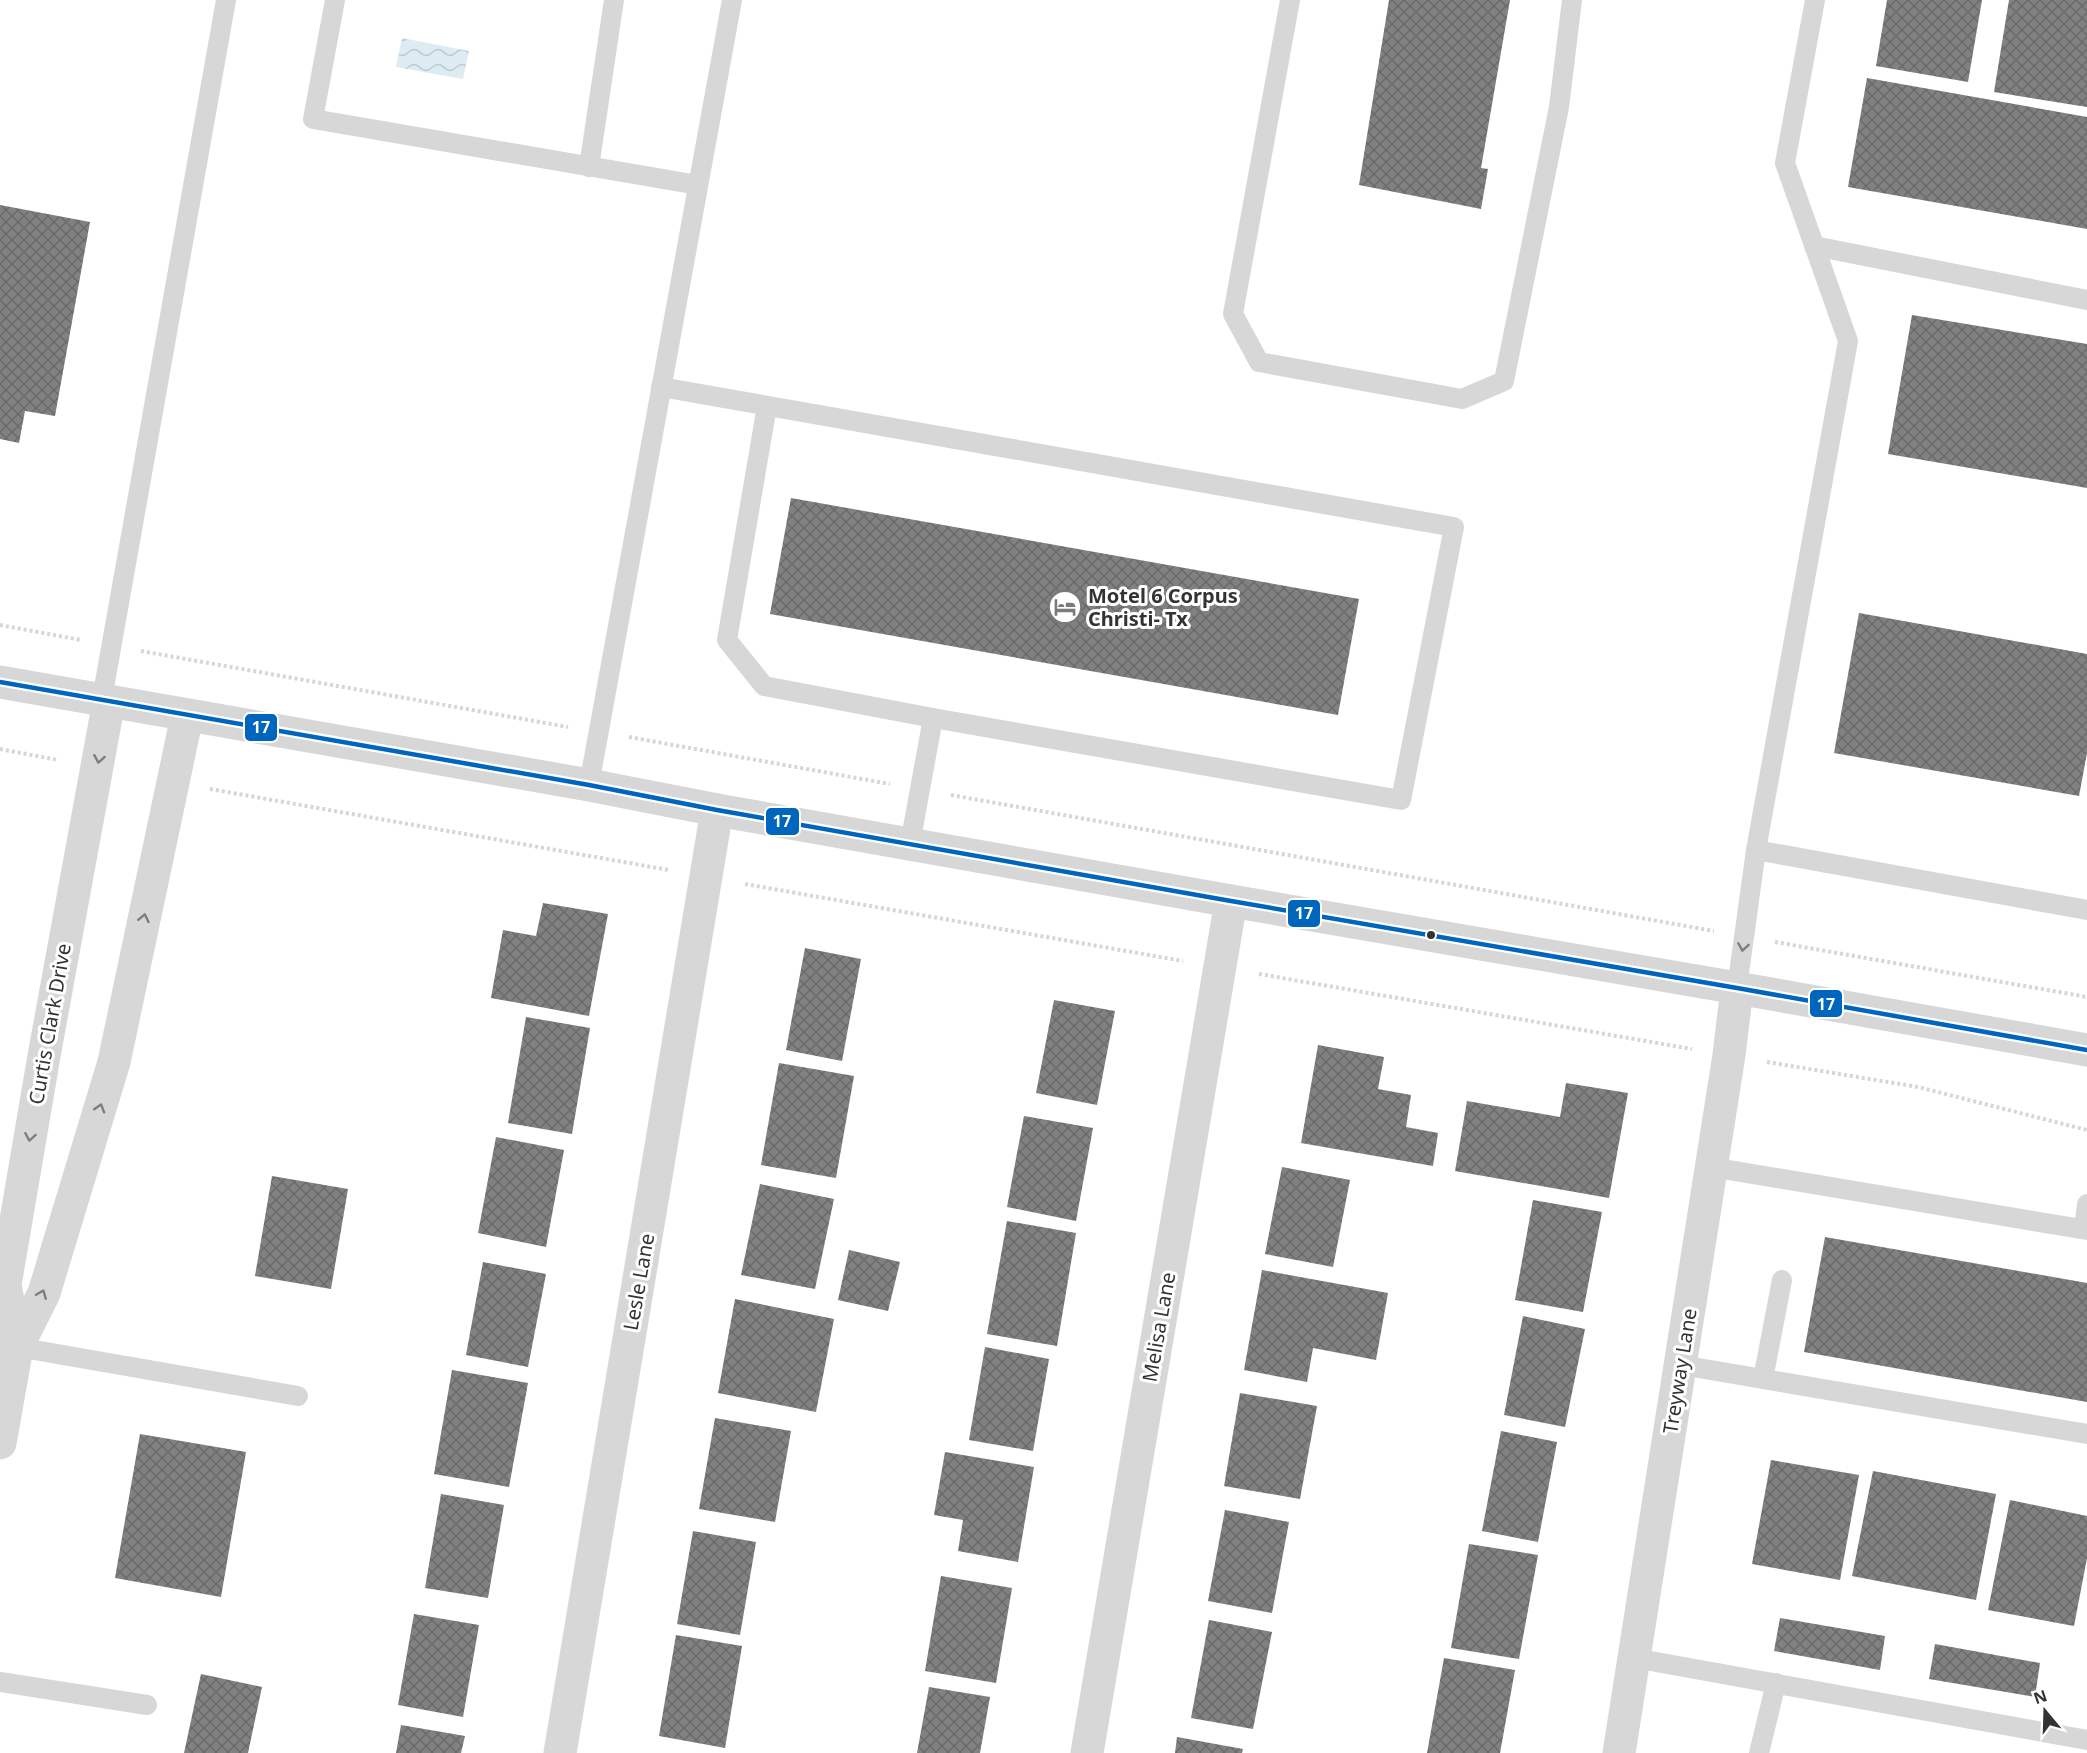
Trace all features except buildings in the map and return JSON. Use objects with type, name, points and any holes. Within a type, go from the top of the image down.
[{"type":"street","points":[[0,682],[1231,901],[2087,1050]]},
{"type":"street","name":"Curtis Clark Drive","points":[[16,1347],[5,1285],[44,1056],[98,767],[106,700]]},
{"type":"street","name":"Curtis Clark Drive","points":[[0,1443],[16,1347],[44,1293],[114,1062],[187,716]]},
{"type":"street","name":"Lesle Lane","points":[[560,1753],[717,810]]},
{"type":"street","name":"Melisa Lane","points":[[1087,1753],[1231,901]]},
{"type":"street","name":"Treyway Lane","points":[[1618,1753],[1729,1055],[1737,988]]},
{"type":"lane","points":[[106,700],[112,645],[226,0]]},
{"type":"lane","points":[[335,0],[314,119],[698,185]]},
{"type":"lane","points":[[589,167],[614,0]]},
{"type":"lane","points":[[589,785],[732,0]]},
{"type":"lane","points":[[1290,0],[1233,314],[1259,362],[1462,399],[1504,381],[1560,107],[1572,0]]},
{"type":"lane","points":[[1737,988],[1756,850],[1848,340],[1785,163],[1815,0]]},
{"type":"lane","points":[[1814,246],[2087,300]]},
{"type":"lane","points":[[662,387],[1454,527],[1401,800],[764,686],[727,640],[767,406]]},
{"type":"lane","points":[[910,844],[933,718]]},
{"type":"lane","points":[[1756,850],[2087,910]]},
{"type":"lane","points":[[1711,1167],[2085,1229],[2087,1204]]},
{"type":"lane","points":[[1763,1379],[1782,1280]]},
{"type":"lane","points":[[16,1347],[298,1396]]},
{"type":"lane","points":[[1680,1365],[2087,1434]]},
{"type":"lane","points":[[1634,1658],[2087,1740]]},
{"type":"lane","points":[[0,1682],[147,1706]]},
{"type":"lane","points":[[1759,1753],[1776,1683]]},
{"type":"path","points":[[0,625],[2087,998]]},
{"type":"path","points":[[0,749],[98,767]]},
{"type":"path","points":[[173,782],[1220,968],[1918,1087],[2087,1130]]},
{"type":"water","points":[[402,38],[469,51],[463,79],[396,67]]},
{"type":"transit line","name":"17","points":[[0,682],[1231,901],[2087,1050]]},
{"type":"place","name":"Motel 6 Corpus Christi- Tx","points":[[1065,607]]}]
